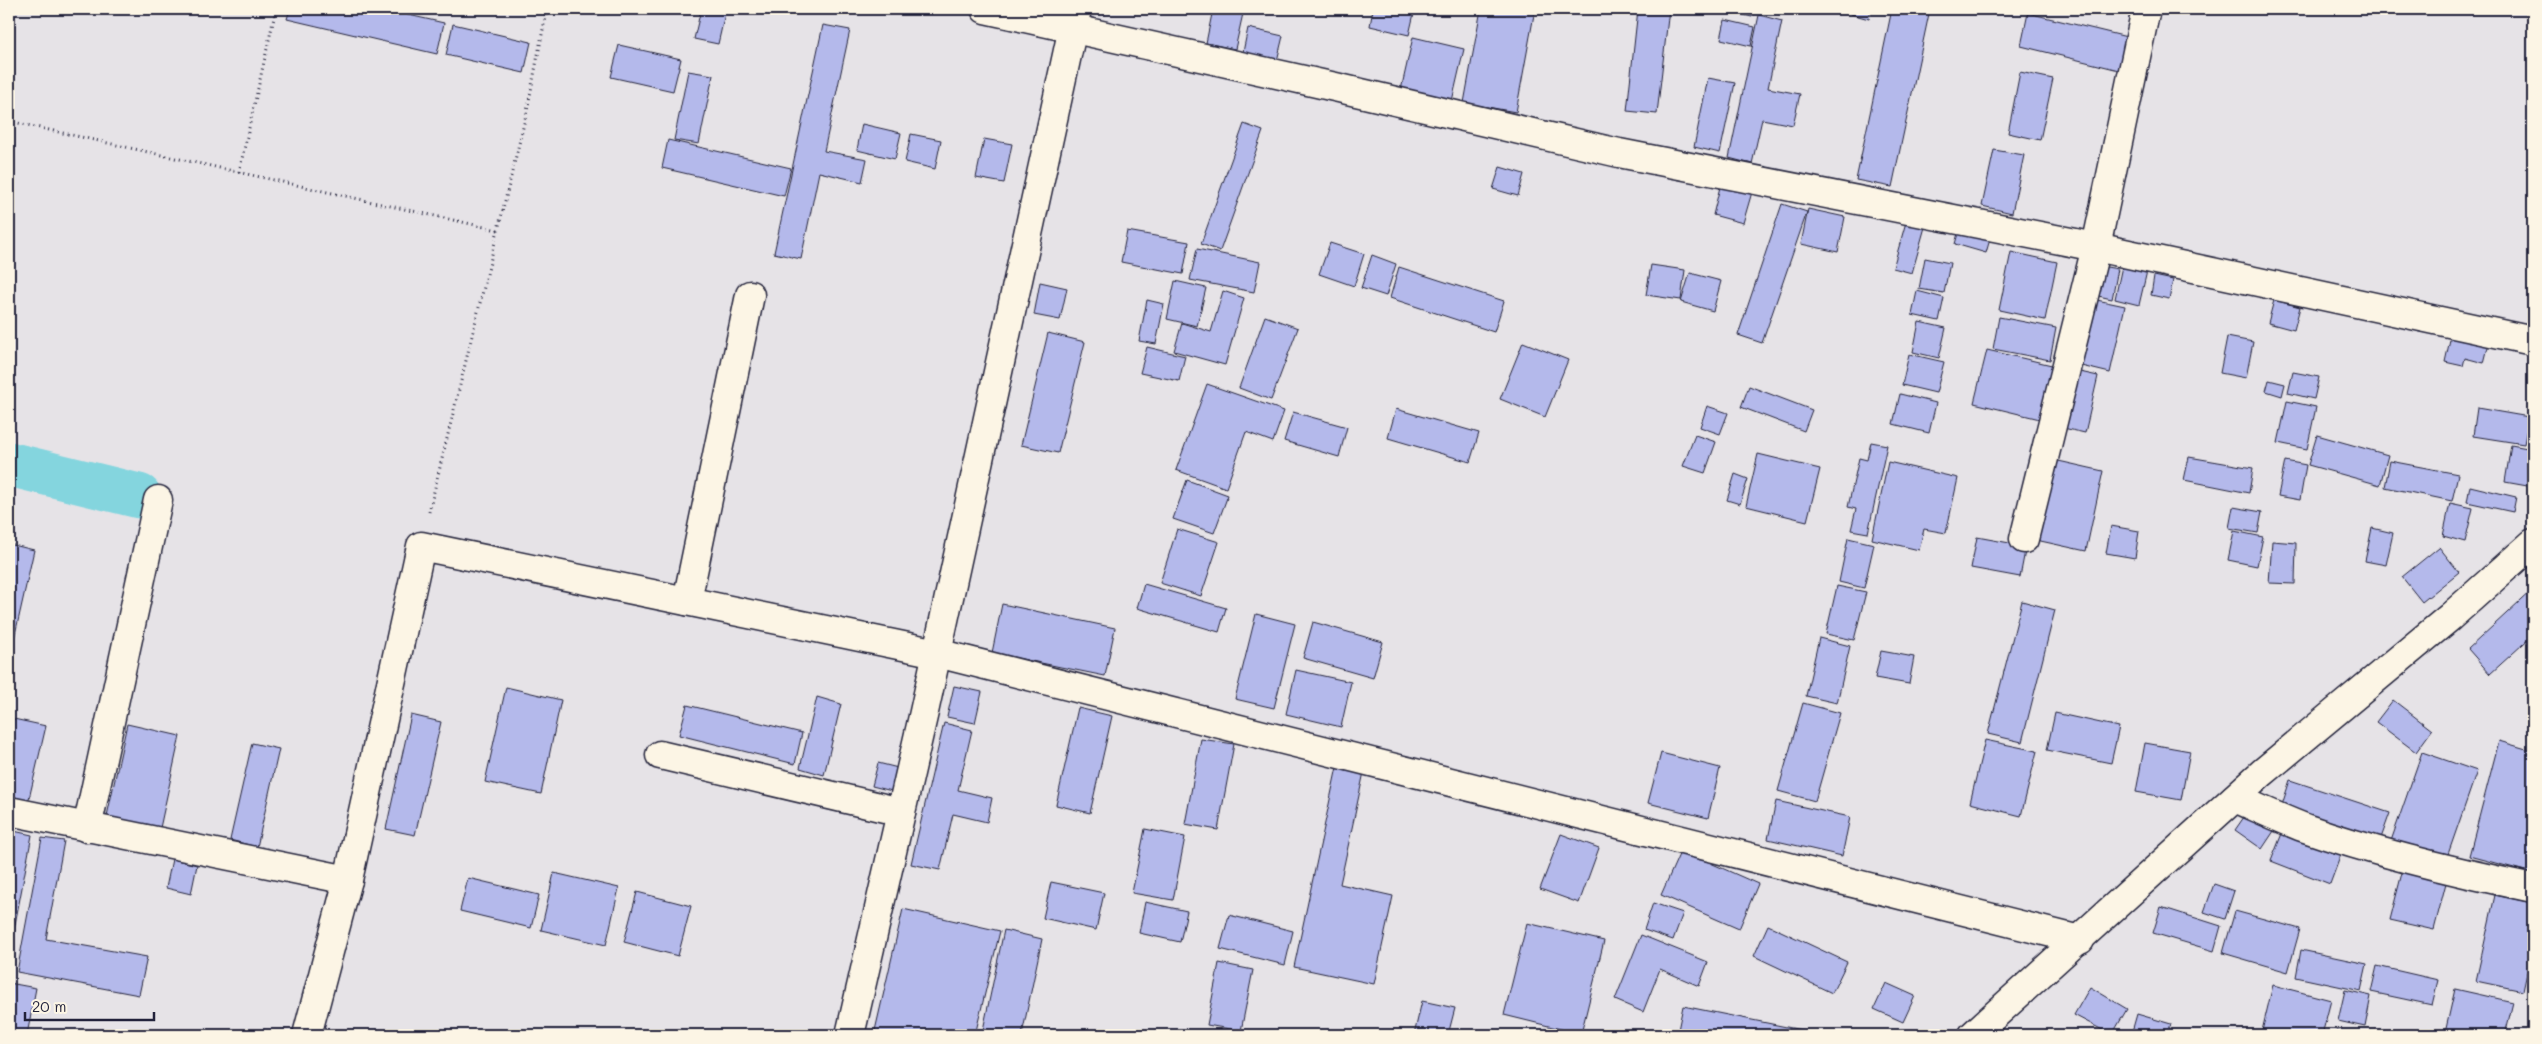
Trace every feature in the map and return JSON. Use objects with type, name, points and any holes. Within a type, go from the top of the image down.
[{"type":"street","points":[[985,9],[1074,19],[1335,87],[1619,154],[2096,247],[2533,341]]},
{"type":"street","points":[[2024,539],[2096,247],[2146,9]]},
{"type":"street","points":[[850,1035],[937,652],[1074,19]]},
{"type":"street","points":[[687,601],[750,295]]},
{"type":"street","points":[[87,828],[158,500]]},
{"type":"street","points":[[1973,1035],[2235,798],[2450,618],[2533,543]]},
{"type":"street","points":[[307,1035],[348,880],[421,546],[937,652],[2080,940]]},
{"type":"street","points":[[660,755],[901,812]]},
{"type":"street","points":[[2235,798],[2305,828],[2391,854],[2462,873],[2533,888]]},
{"type":"street","points":[[9,811],[348,880]]},
{"type":"path","points":[[239,172],[276,9]]},
{"type":"path","points":[[421,546],[535,76],[547,9]]},
{"type":"path","points":[[9,121],[498,230]]},
{"type":"building","points":[[290,9],[382,9],[444,23],[437,54],[287,19]]},
{"type":"building","points":[[701,9],[726,9],[718,44],[694,39]]},
{"type":"building","points":[[1213,9],[1244,9],[1235,49],[1206,43]]},
{"type":"building","points":[[1373,9],[1415,9],[1409,35],[1370,26]]},
{"type":"building","points":[[1481,9],[1535,9],[1516,112],[1464,103]]},
{"type":"building","points":[[1638,9],[1669,9],[1657,114],[1627,111]]},
{"type":"building","points":[[1718,9],[1755,9],[1752,17]]},
{"type":"building","points":[[1852,9],[1871,9],[1869,19],[1851,14]]},
{"type":"building","points":[[1892,9],[1930,9],[1892,187],[1856,180]]},
{"type":"building","points":[[2028,13],[2127,37],[2119,70],[2021,46]]},
{"type":"building","points":[[1759,15],[1782,21],[1768,88],[1800,94],[1793,125],[1762,119],[1752,164],[1729,158]]},
{"type":"building","points":[[1725,20],[1755,27],[1751,46],[1721,39]]},
{"type":"building","points":[[453,24],[531,42],[524,73],[446,55]]},
{"type":"building","points":[[823,25],[850,30],[824,151],[867,159],[862,182],[819,172],[801,259],[774,253]]},
{"type":"building","points":[[1248,28],[1283,36],[1276,65],[1242,57]]},
{"type":"building","points":[[1413,37],[1464,49],[1452,101],[1401,90]]},
{"type":"building","points":[[619,45],[681,59],[673,91],[611,77]]},
{"type":"building","points":[[688,71],[713,75],[699,144],[674,140]]},
{"type":"building","points":[[2020,72],[2053,79],[2040,140],[2008,133]]},
{"type":"building","points":[[1708,78],[1735,83],[1720,153],[1694,147]]},
{"type":"building","points":[[862,124],[901,133],[895,159],[857,150]]},
{"type":"building","points":[[1244,124],[1263,131],[1220,251],[1201,244]]},
{"type":"building","points":[[911,134],[941,140],[935,169],[905,162]]},
{"type":"building","points":[[984,139],[1012,144],[1004,183],[976,178]]},
{"type":"building","points":[[668,140],[791,168],[784,196],[662,168]]},
{"type":"building","points":[[1994,150],[2024,155],[2012,213],[1982,206]]},
{"type":"building","points":[[1500,167],[1524,174],[1518,196],[1493,189]]},
{"type":"building","points":[[1721,183],[1752,192],[1743,223],[1713,215]]},
{"type":"building","points":[[1782,204],[1807,212],[1762,343],[1738,335]]},
{"type":"building","points":[[1808,209],[1845,217],[1838,252],[1801,244]]},
{"type":"building","points":[[1906,222],[1925,227],[1912,273],[1893,268]]},
{"type":"building","points":[[1959,230],[1990,239],[1986,253],[1955,244]]},
{"type":"building","points":[[1127,231],[1189,242],[1183,274],[1121,262]]},
{"type":"building","points":[[1330,243],[1364,254],[1354,286],[1319,274]]},
{"type":"building","points":[[1197,249],[1260,262],[1254,292],[1190,280]]},
{"type":"building","points":[[2011,252],[2057,262],[2045,320],[1999,310]]},
{"type":"building","points":[[1372,255],[1396,264],[1386,296],[1361,288]]},
{"type":"building","points":[[1925,258],[1950,263],[1944,293],[1919,289]]},
{"type":"building","points":[[1651,265],[1685,270],[1681,300],[1646,295]]},
{"type":"building","points":[[2095,265],[2118,269],[2112,299],[2089,294]]},
{"type":"building","points":[[2122,266],[2147,271],[2139,305],[2115,299]]},
{"type":"building","points":[[1399,267],[1504,301],[1494,332],[1390,298]]},
{"type":"building","points":[[1690,273],[1721,281],[1713,311],[1681,302]]},
{"type":"building","points":[[2154,276],[2173,280],[2169,299],[2151,295]]},
{"type":"building","points":[[1175,281],[1206,288],[1197,326],[1167,319]]},
{"type":"building","points":[[1040,282],[1067,288],[1060,320],[1034,315]]},
{"type":"building","points":[[1223,291],[1244,298],[1225,365],[1174,351],[1182,323],[1211,332]]},
{"type":"building","points":[[1917,291],[1944,298],[1939,321],[1912,315]]},
{"type":"building","points":[[2092,299],[2125,306],[2110,373],[2077,365]]},
{"type":"building","points":[[1147,300],[1164,304],[1156,344],[1139,341]]},
{"type":"building","points":[[2274,300],[2300,307],[2294,330],[2268,323]]},
{"type":"building","points":[[1265,316],[1298,328],[1271,400],[1239,388]]},
{"type":"building","points":[[1999,317],[2056,328],[2050,360],[1993,349]]},
{"type":"building","points":[[1919,322],[1946,328],[1939,358],[1913,352]]},
{"type":"building","points":[[1048,333],[1085,342],[1058,453],[1021,445]]},
{"type":"building","points":[[2451,335],[2489,343],[2484,363],[2465,358],[2463,366],[2445,362]]},
{"type":"building","points":[[2227,337],[2253,342],[2246,378],[2220,373]]},
{"type":"building","points":[[1523,342],[1568,360],[1545,417],[1500,399]]},
{"type":"building","points":[[1147,347],[1185,356],[1179,381],[1140,373]]},
{"type":"building","points":[[1987,350],[2056,366],[2044,420],[1974,403]]},
{"type":"building","points":[[1909,354],[1944,362],[1936,393],[1902,385]]},
{"type":"building","points":[[2071,370],[2098,376],[2085,433],[2059,427]]},
{"type":"building","points":[[2293,372],[2319,377],[2314,399],[2288,393]]},
{"type":"building","points":[[2269,380],[2285,384],[2282,396],[2266,391]]},
{"type":"building","points":[[1207,384],[1284,411],[1273,442],[1246,432],[1226,488],[1176,470]]},
{"type":"building","points":[[1749,386],[1812,410],[1804,431],[1741,407]]},
{"type":"building","points":[[1900,394],[1936,403],[1929,433],[1893,424]]},
{"type":"building","points":[[2287,401],[2316,407],[2307,449],[2278,443]]},
{"type":"building","points":[[1707,406],[1728,413],[1720,434],[1700,427]]},
{"type":"building","points":[[2477,408],[2529,417],[2524,444],[2473,436]]},
{"type":"building","points":[[1396,409],[1479,433],[1470,462],[1388,438]]},
{"type":"building","points":[[1293,412],[1347,427],[1339,457],[1284,441]]},
{"type":"building","points":[[1695,435],[1716,442],[1705,473],[1683,466]]},
{"type":"building","points":[[2317,435],[2388,455],[2380,485],[2308,465]]},
{"type":"building","points":[[1871,442],[1887,445],[1868,533],[1851,530],[1856,509],[1848,507],[1859,458],[1867,460]]},
{"type":"building","points":[[2511,445],[2533,449],[2533,487],[2505,482]]},
{"type":"building","points":[[1758,454],[1820,469],[1807,521],[1746,506]]},
{"type":"building","points":[[2189,457],[2253,468],[2249,493],[2184,480]]},
{"type":"building","points":[[2054,460],[2103,471],[2086,551],[2036,540]]},
{"type":"building","points":[[2285,461],[2306,465],[2300,500],[2278,496]]},
{"type":"building","points":[[2390,461],[2458,474],[2452,501],[2385,487]]},
{"type":"building","points":[[1888,462],[1958,478],[1946,533],[1924,529],[1919,550],[1872,539]]},
{"type":"building","points":[[1735,474],[1748,479],[1740,504],[1727,500]]},
{"type":"building","points":[[1187,480],[1228,495],[1214,533],[1173,519]]},
{"type":"building","points":[[2470,486],[2516,497],[2513,512],[2467,502]]},
{"type":"building","points":[[2450,503],[2473,508],[2465,542],[2443,536]]},
{"type":"building","points":[[2233,507],[2262,512],[2258,533],[2229,528]]},
{"type":"building","points":[[2111,526],[2139,531],[2135,558],[2106,553]]},
{"type":"building","points":[[2372,528],[2393,533],[2386,565],[2365,561]]},
{"type":"building","points":[[1177,529],[1219,542],[1201,596],[1160,583]]},
{"type":"building","points":[[2234,531],[2263,537],[2257,566],[2228,560]]},
{"type":"building","points":[[1977,537],[2026,546],[2020,577],[1971,568]]},
{"type":"building","points":[[1848,538],[1874,544],[1864,588],[1839,582]]},
{"type":"building","points":[[2272,541],[2296,543],[2295,584],[2269,583]]},
{"type":"building","points":[[9,544],[34,550],[14,639],[9,638]]},
{"type":"building","points":[[2439,547],[2459,572],[2422,602],[2402,577]]},
{"type":"building","points":[[1144,584],[1226,608],[1219,632],[1137,608]]},
{"type":"building","points":[[1837,586],[1866,592],[1854,640],[1826,634]]},
{"type":"building","points":[[2533,589],[2533,635],[2490,674],[2468,649]]},
{"type":"building","points":[[2022,601],[2055,610],[2022,742],[1988,734]]},
{"type":"building","points":[[1002,604],[1115,628],[1105,676],[992,653]]},
{"type":"building","points":[[1256,614],[1295,624],[1274,708],[1235,699]]},
{"type":"building","points":[[1313,622],[1383,642],[1373,678],[1303,658]]},
{"type":"building","points":[[1819,638],[1850,646],[1837,703],[1806,696]]},
{"type":"building","points":[[9,649],[12,650],[9,664]]},
{"type":"building","points":[[1881,651],[1914,657],[1909,684],[1875,678]]},
{"type":"building","points":[[1296,670],[1351,682],[1341,727],[1286,714]]},
{"type":"building","points":[[954,686],[982,692],[975,723],[947,717]]},
{"type":"building","points":[[506,687],[561,700],[541,794],[485,782]]},
{"type":"building","points":[[817,697],[841,704],[824,775],[800,768]]},
{"type":"building","points":[[2393,700],[2432,730],[2416,752],[2376,722]]},
{"type":"building","points":[[1803,703],[1840,713],[1815,801],[1778,791]]},
{"type":"building","points":[[687,705],[802,733],[795,764],[679,735]]},
{"type":"building","points":[[1078,708],[1112,716],[1090,813],[1056,805]]},
{"type":"building","points":[[2055,713],[2119,727],[2111,763],[2047,750]]},
{"type":"building","points":[[411,715],[441,722],[415,835],[386,829]]},
{"type":"building","points":[[9,718],[46,726],[28,803],[9,798]]},
{"type":"building","points":[[944,723],[972,730],[958,790],[992,798],[987,822],[953,814],[940,870],[911,864]]},
{"type":"building","points":[[127,724],[180,736],[160,828],[107,816]]},
{"type":"building","points":[[1201,739],[1234,744],[1218,830],[1185,824]]},
{"type":"building","points":[[1985,740],[2037,751],[2021,816],[1970,803]]},
{"type":"building","points":[[2499,741],[2533,751],[2533,873],[2469,856]]},
{"type":"building","points":[[252,743],[279,749],[257,847],[230,840]]},
{"type":"building","points":[[2145,743],[2190,751],[2181,800],[2136,792]]},
{"type":"building","points":[[2422,752],[2477,771],[2446,860],[2391,841]]},
{"type":"building","points":[[1661,753],[1720,768],[1708,818],[1648,803]]},
{"type":"building","points":[[878,763],[898,768],[892,791],[872,786]]},
{"type":"building","points":[[1337,767],[1364,772],[1340,884],[1393,896],[1374,984],[1294,967]]},
{"type":"building","points":[[2290,780],[2390,813],[2380,841],[2281,808]]},
{"type":"building","points":[[1776,801],[1850,817],[1842,856],[1768,839]]},
{"type":"building","points":[[2251,807],[2278,825],[2262,849],[2235,830]]},
{"type":"building","points":[[2285,826],[2343,849],[2330,884],[2271,861]]},
{"type":"building","points":[[1145,829],[1185,837],[1173,900],[1132,893]]},
{"type":"building","points":[[9,830],[32,835],[9,956]]},
{"type":"building","points":[[1561,834],[1599,848],[1579,903],[1540,889]]},
{"type":"building","points":[[42,838],[64,841],[46,939],[147,957],[139,995],[17,972]]},
{"type":"building","points":[[1681,850],[1758,884],[1739,929],[1661,895]]},
{"type":"building","points":[[172,859],[197,865],[191,894],[166,888]]},
{"type":"building","points":[[2404,865],[2448,875],[2434,930],[2390,920]]},
{"type":"building","points":[[554,873],[619,888],[606,945],[541,930]]},
{"type":"building","points":[[468,878],[539,895],[531,928],[460,911]]},
{"type":"building","points":[[1051,882],[1104,893],[1096,930],[1043,918]]},
{"type":"building","points":[[2214,884],[2234,891],[2225,919],[2204,912]]},
{"type":"building","points":[[637,892],[691,906],[678,956],[624,942]]},
{"type":"building","points":[[2495,895],[2533,903],[2533,945],[2523,991],[2476,981]]},
{"type":"building","points":[[1145,902],[1187,911],[1180,942],[1139,933]]},
{"type":"building","points":[[1653,903],[1683,913],[1673,940],[1644,930]]},
{"type":"building","points":[[2161,907],[2221,926],[2214,951],[2153,933]]},
{"type":"building","points":[[903,909],[1000,931],[975,1035],[874,1035]]},
{"type":"building","points":[[2235,911],[2300,929],[2288,972],[2223,953]]},
{"type":"building","points":[[1229,915],[1293,931],[1285,965],[1220,949]]},
{"type":"building","points":[[1527,923],[1604,941],[1581,1034],[1504,1015]]},
{"type":"building","points":[[1768,925],[1847,962],[1832,993],[1754,956]]},
{"type":"building","points":[[1004,930],[1042,939],[1022,1035],[982,1035]]},
{"type":"building","points":[[1641,935],[1708,962],[1699,986],[1660,969],[1643,1012],[1615,1000]]},
{"type":"building","points":[[2301,950],[2367,964],[2361,991],[2296,977]]},
{"type":"building","points":[[1219,963],[1253,970],[1241,1031],[1207,1025]]},
{"type":"building","points":[[2377,966],[2438,980],[2432,1005],[2371,992]]},
{"type":"building","points":[[9,983],[36,988],[27,1035],[9,1035]]},
{"type":"building","points":[[1886,983],[1915,996],[1903,1022],[1874,1009]]},
{"type":"building","points":[[2273,985],[2331,1000],[2322,1035],[2261,1035]]},
{"type":"building","points":[[2090,987],[2127,1009],[2112,1035],[2074,1015]]},
{"type":"building","points":[[2455,989],[2513,1002],[2505,1035],[2457,1035],[2445,1033]]},
{"type":"building","points":[[2345,990],[2371,996],[2365,1027],[2338,1021]]},
{"type":"building","points":[[1422,1001],[1455,1008],[1448,1035],[1414,1035]]},
{"type":"building","points":[[1683,1006],[1826,1035],[1677,1035]]},
{"type":"building","points":[[2137,1014],[2171,1024],[2167,1035],[2131,1035]]},
{"type":"building","points":[[2336,1031],[2351,1035],[2335,1035]]},
{"type":"waterway","points":[[9,464],[139,496]]}]
